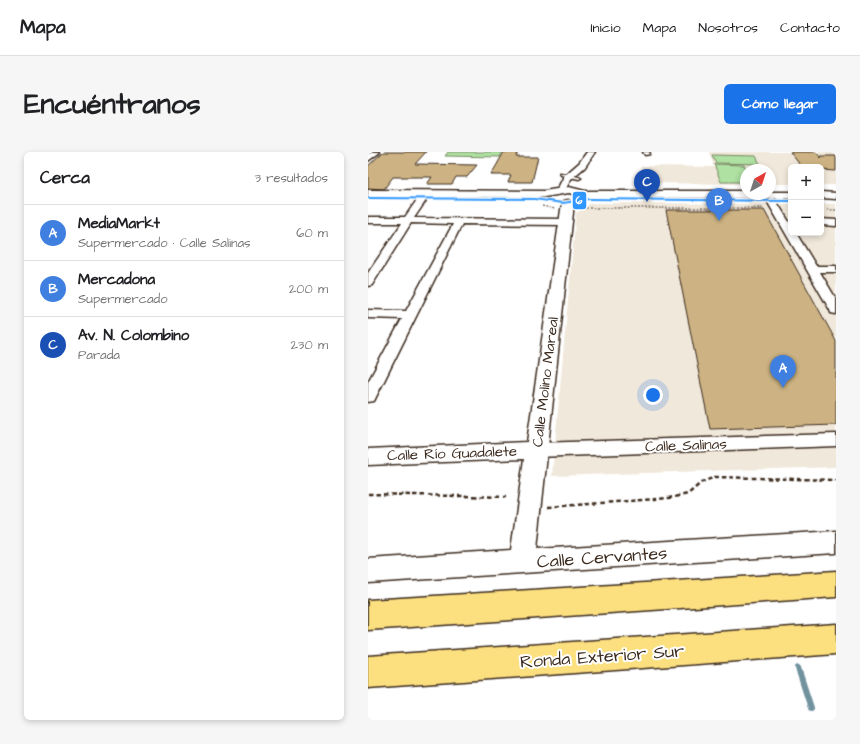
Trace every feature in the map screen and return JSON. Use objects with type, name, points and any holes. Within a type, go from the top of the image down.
[{"type":"highway","points":[[368,615],[836,584]]},
{"type":"highway","name":"Ronda Exterior Sur","points":[[368,672],[836,639]]},
{"type":"street","points":[[368,152],[376,152]]},
{"type":"street","points":[[368,159],[376,152]]},
{"type":"street","points":[[567,200],[575,175],[584,167],[582,165],[591,152]]},
{"type":"street","points":[[368,220],[459,221],[567,200],[577,186],[575,175]]},
{"type":"street","points":[[368,193],[567,200],[788,195]]},
{"type":"street","points":[[824,195],[836,196]]},
{"type":"street","points":[[368,198],[534,199],[773,204],[788,202]]},
{"type":"street","points":[[368,282],[406,226],[407,221],[422,199]]},
{"type":"street","name":"Calle Molino Mareal","points":[[522,562],[567,200]]},
{"type":"street","points":[[824,201],[836,201]]},
{"type":"street","points":[[773,204],[787,222],[836,310]]},
{"type":"street","points":[[368,397],[459,221]]},
{"type":"street","points":[[824,222],[836,223]]},
{"type":"street","points":[[812,269],[836,270]]},
{"type":"street","points":[[368,314],[411,315]]},
{"type":"street","name":"Calle Salinas","points":[[536,450],[836,440]]},
{"type":"street","name":"Calle Río Guadalete","points":[[368,457],[536,450]]},
{"type":"street","name":"Calle Cervantes","points":[[368,571],[836,542]]},
{"type":"path","points":[[538,206],[546,206],[557,210],[567,200],[583,208],[773,204]]},
{"type":"path","points":[[548,507],[669,498],[688,494],[702,482],[715,477],[836,480]]},
{"type":"path","points":[[368,494],[506,497]]},
{"type":"shaded area","points":[[709,152],[836,152],[836,185],[824,185],[824,164],[788,164],[788,184],[776,184],[776,164],[740,164],[740,184],[643,183],[641,166],[714,167]]},
{"type":"shaded area","points":[[591,203],[788,204],[788,236],[824,236],[824,204],[836,204],[836,467],[552,476],[576,213]]},
{"type":"green space","points":[[448,152],[502,152],[500,157],[445,156]]},
{"type":"green space","points":[[712,155],[756,156],[760,164],[716,163]]},
{"type":"green space","points":[[714,164],[740,165],[740,182],[721,182]]},
{"type":"building","points":[[383,152],[426,152],[415,164],[477,165],[467,177],[456,177],[452,184],[427,184],[432,177],[393,177],[384,189],[368,188],[368,166]]},
{"type":"building","points":[[504,152],[518,152],[516,157],[538,157],[532,182],[508,182],[511,175],[491,175]]},
{"type":"building","points":[[790,152],[816,152],[821,158],[821,156],[836,156],[836,171],[824,170],[824,164],[799,164]]},
{"type":"building","points":[[666,210],[764,210],[836,341],[836,425],[710,429]]},
{"type":"waterway","points":[[798,668],[811,708]]},
{"type":"transit line","name":"6","points":[[368,198],[534,199],[563,203],[589,199],[788,201]]},
{"type":"place","name":"Av. N. Colombino","points":[[647,202]]},
{"type":"place","name":"Mercadona","points":[[719,221]]},
{"type":"place","name":"MediaMarkt","points":[[783,388]]}]
